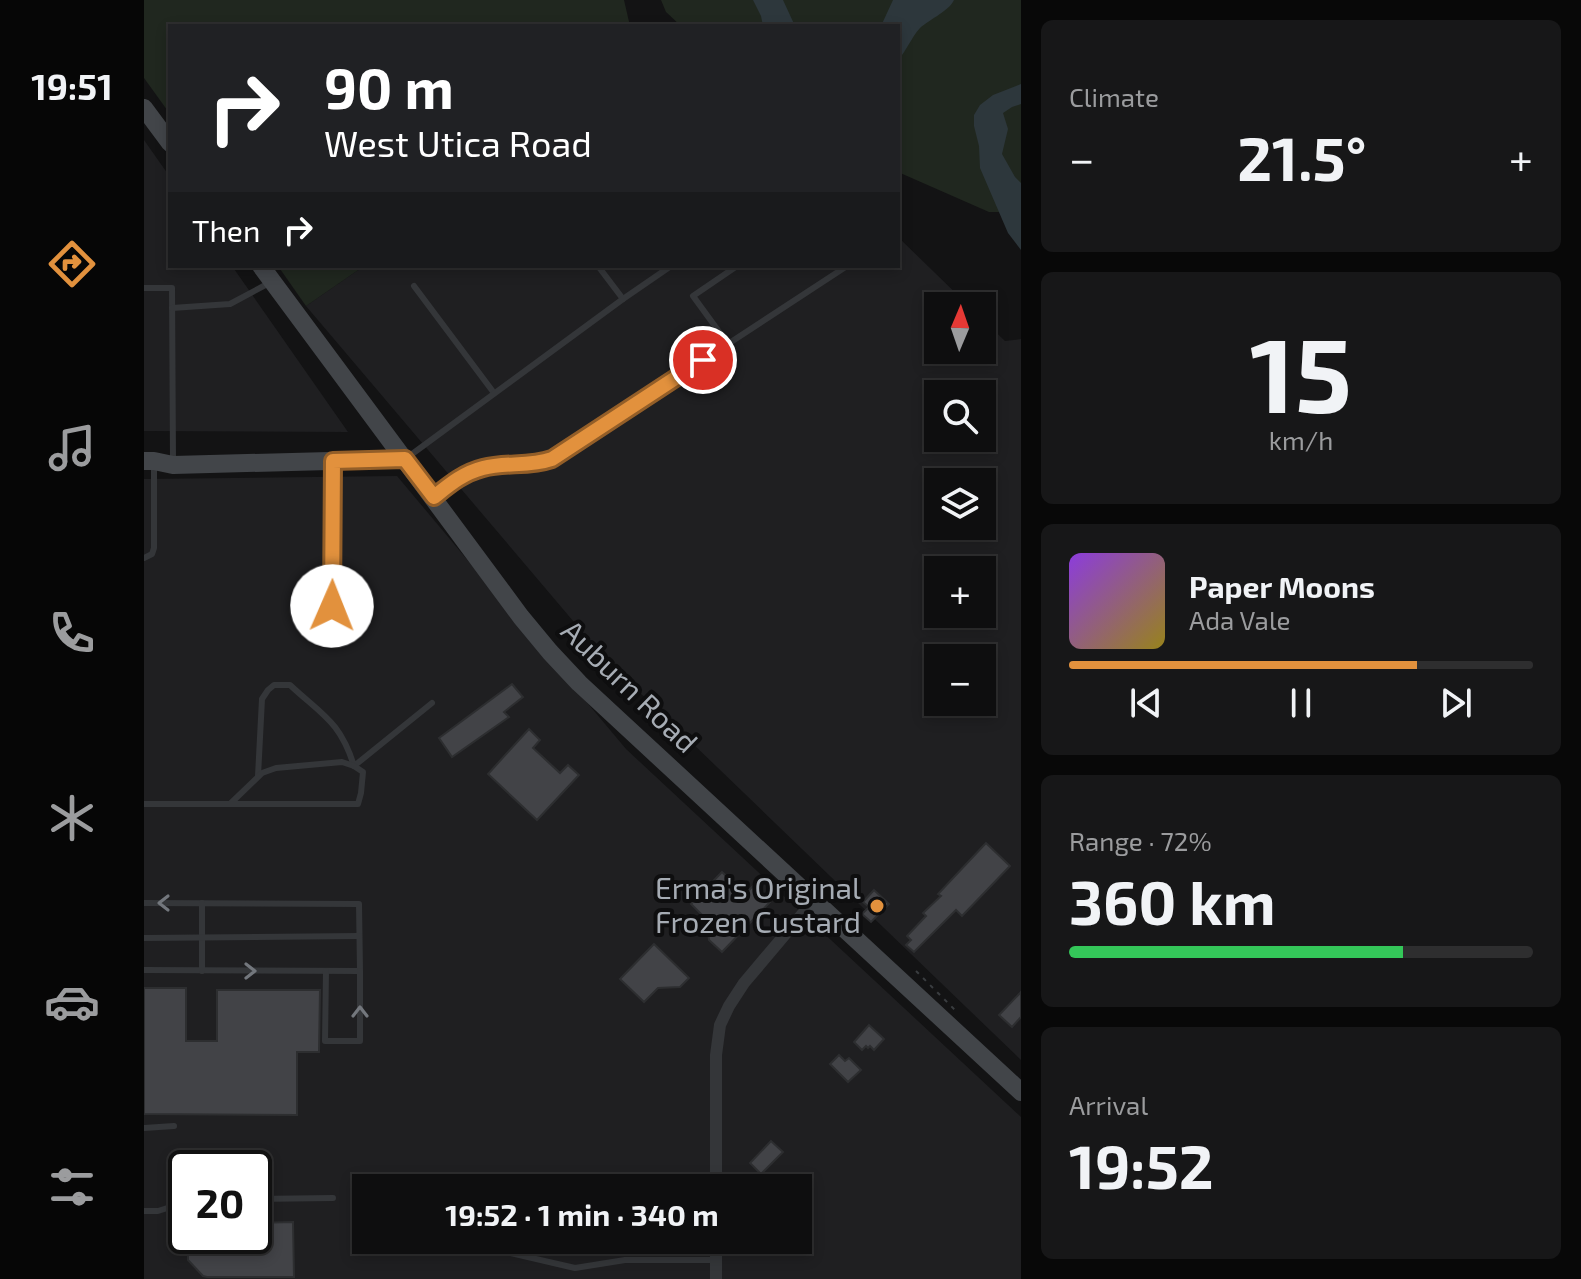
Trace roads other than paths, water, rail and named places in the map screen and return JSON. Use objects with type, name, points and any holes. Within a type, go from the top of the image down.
[{"type":"street","points":[[144,108],[168,140]]},
{"type":"street","name":"Auburn Road","points":[[263,268],[521,617],[569,673],[1021,1092]]},
{"type":"street","points":[[149,461],[173,465],[405,459]]},
{"type":"street","points":[[716,1174],[716,1055],[720,1025],[744,983],[815,899]]},
{"type":"street","points":[[716,1254],[716,1279]]},
{"type":"lane","points":[[600,268],[623,299]]},
{"type":"lane","points":[[405,459],[668,268]]},
{"type":"lane","points":[[728,344],[693,296],[734,268]]},
{"type":"lane","points":[[434,497],[457,478],[482,468],[541,463],[552,459],[844,268]]},
{"type":"lane","points":[[172,308],[230,304],[273,281]]},
{"type":"lane","points":[[414,286],[494,393]]},
{"type":"lane","points":[[144,288],[172,288],[173,465]]},
{"type":"lane","points":[[144,558],[152,554],[154,548],[149,461]]},
{"type":"lane","points":[[331,635],[333,461]]},
{"type":"lane","points":[[258,776],[262,699],[274,685],[282,684],[290,685],[336,726],[348,746],[354,766]]},
{"type":"lane","points":[[354,766],[432,703]]},
{"type":"lane","points":[[144,804],[358,804],[363,772],[342,762],[276,768],[258,776],[231,803]]},
{"type":"lane","points":[[144,903],[359,904],[360,1041],[325,1041],[326,971]]},
{"type":"lane","points":[[202,903],[202,971]]},
{"type":"lane","points":[[144,938],[359,936]]},
{"type":"lane","points":[[144,970],[360,971]]},
{"type":"lane","points":[[144,1128],[174,1126]]},
{"type":"lane","points":[[272,1199],[333,1198]]},
{"type":"lane","points":[[144,1211],[168,1208]]},
{"type":"lane","points":[[514,1254],[575,1268],[625,1260],[716,1260]]},
{"type":"place","name":"Erma's Original Frozen Custard","points":[[877,906]]}]
